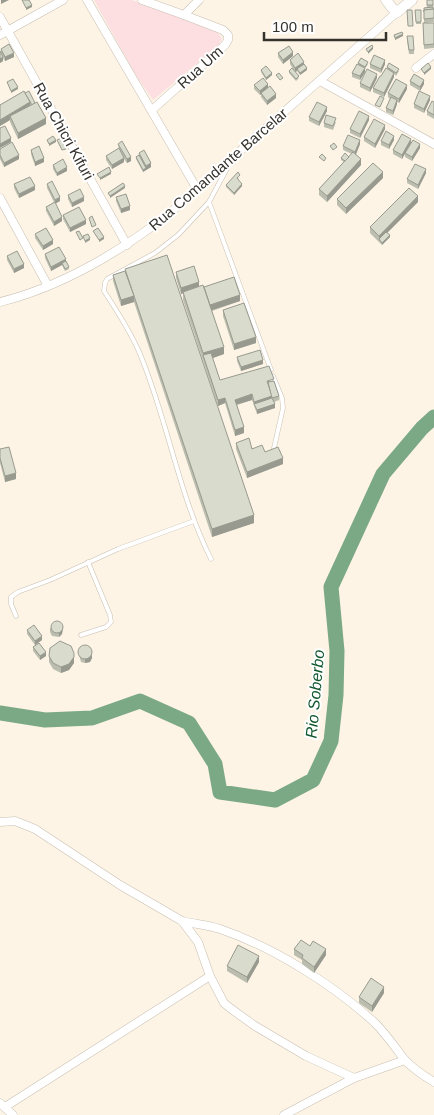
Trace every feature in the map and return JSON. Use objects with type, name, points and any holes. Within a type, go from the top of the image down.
[{"type":"street","points":[[0,35],[63,0]]},
{"type":"street","points":[[87,0],[197,189]]},
{"type":"street","points":[[142,0],[184,15],[199,0]]},
{"type":"street","points":[[386,0],[396,13]]},
{"type":"street","name":"Rua Comandante Barcelar","points":[[0,302],[48,286],[127,245],[156,224],[412,0]]},
{"type":"street","name":"Rua Um","points":[[152,110],[225,45],[228,40],[228,35],[223,30],[184,15]]},
{"type":"street","name":"Rua Chicri Kifuri","points":[[0,17],[127,245]]},
{"type":"street","points":[[416,68],[434,54]]},
{"type":"street","points":[[320,81],[434,144]]},
{"type":"street","points":[[0,198],[48,286]]},
{"type":"street","points":[[0,822],[15,822],[35,829],[120,885],[182,922],[198,942],[210,976],[224,1003],[255,1026],[299,1052],[354,1078]]},
{"type":"street","points":[[182,922],[218,928],[292,963],[320,980],[375,1023],[395,1045],[405,1060],[434,1082]]},
{"type":"street","points":[[13,1115],[2,1105],[210,976]]},
{"type":"street","points":[[284,1115],[354,1078],[405,1060]]},
{"type":"lane","points":[[211,559],[182,489],[150,379],[140,352],[104,291],[108,279],[156,253],[178,235],[209,202],[234,157]]},
{"type":"lane","points":[[209,202],[282,398],[283,408],[274,448]]},
{"type":"lane","points":[[16,616],[11,604],[11,597],[18,592],[50,580],[118,549],[194,520]]},
{"type":"lane","points":[[81,635],[106,627],[111,622],[110,615],[88,562]]},
{"type":"shaded area","points":[[94,0],[132,0],[217,31],[222,39],[219,45],[153,100],[135,74]]},
{"type":"building","points":[[22,0],[29,0],[32,5],[26,8]]},
{"type":"building","points":[[427,0],[433,0],[433,5],[427,5]]},
{"type":"building","points":[[433,7],[433,9],[424,10],[424,8]]},
{"type":"building","points":[[434,9],[434,18],[424,19],[424,10]]},
{"type":"building","points":[[407,10],[412,10],[413,26],[408,26]]},
{"type":"building","points":[[415,10],[421,10],[421,22],[416,22]]},
{"type":"building","points":[[423,23],[434,23],[434,44],[424,45]]},
{"type":"building","points":[[402,32],[403,34],[395,38],[394,35]]},
{"type":"building","points":[[407,36],[413,36],[414,50],[409,50]]},
{"type":"building","points":[[9,44],[14,53],[5,57],[1,49]]},
{"type":"building","points":[[372,45],[373,47],[368,52],[366,49]]},
{"type":"building","points":[[289,46],[293,52],[283,60],[278,53]]},
{"type":"building","points":[[298,53],[304,62],[295,68],[290,60]]},
{"type":"building","points":[[374,55],[385,60],[381,69],[370,64]]},
{"type":"building","points":[[361,58],[368,62],[365,67],[358,63]]},
{"type":"building","points":[[389,63],[399,69],[396,73],[387,67]]},
{"type":"building","points":[[428,63],[431,67],[424,73],[421,69]]},
{"type":"building","points":[[304,64],[307,68],[300,73],[297,69]]},
{"type":"building","points":[[357,64],[365,68],[360,76],[352,73]]},
{"type":"building","points":[[266,66],[272,73],[266,78],[261,70]]},
{"type":"building","points":[[292,68],[299,76],[296,79],[289,71]]},
{"type":"building","points":[[386,68],[394,73],[384,93],[373,88]]},
{"type":"building","points":[[367,69],[377,74],[370,88],[360,83]]},
{"type":"building","points":[[279,73],[283,78],[280,80],[276,75]]},
{"type":"building","points":[[414,74],[424,80],[420,87],[410,81]]},
{"type":"building","points":[[263,78],[268,84],[260,91],[254,85]]},
{"type":"building","points":[[13,79],[18,87],[11,91],[7,82]]},
{"type":"building","points":[[396,79],[407,85],[399,99],[388,93]]},
{"type":"building","points":[[270,86],[276,94],[267,101],[261,93]]},
{"type":"building","points":[[24,91],[30,102],[0,120],[0,105]]},
{"type":"building","points":[[29,91],[35,103],[32,105],[25,93]]},
{"type":"building","points":[[419,91],[430,96],[424,109],[414,104]]},
{"type":"building","points":[[380,96],[384,98],[380,107],[375,105]]},
{"type":"building","points":[[391,97],[397,100],[393,111],[386,108]]},
{"type":"building","points":[[432,101],[434,102],[434,115],[427,111]]},
{"type":"building","points":[[37,102],[46,118],[18,133],[10,116]]},
{"type":"building","points":[[317,102],[327,107],[319,122],[309,117]]},
{"type":"building","points":[[359,111],[369,116],[360,134],[350,129]]},
{"type":"building","points":[[326,115],[336,118],[333,126],[324,123]]},
{"type":"building","points":[[374,119],[385,125],[375,144],[364,137]]},
{"type":"building","points":[[5,126],[11,138],[0,144],[0,128]]},
{"type":"building","points":[[386,131],[394,136],[389,145],[381,141]]},
{"type":"building","points":[[402,134],[411,139],[402,155],[393,150]]},
{"type":"building","points":[[348,135],[360,140],[355,152],[343,146]]},
{"type":"building","points":[[53,136],[56,140],[49,144],[47,140]]},
{"type":"building","points":[[61,138],[66,149],[62,150],[57,140]]},
{"type":"building","points":[[413,140],[420,144],[412,157],[405,153]]},
{"type":"building","points":[[122,141],[131,157],[127,159],[118,144]]},
{"type":"building","points":[[12,142],[19,155],[4,163],[0,155],[0,149]]},
{"type":"building","points":[[334,143],[337,147],[333,150],[330,146]]},
{"type":"building","points":[[39,146],[44,158],[35,162],[31,150]]},
{"type":"building","points":[[119,148],[124,158],[112,165],[106,156]]},
{"type":"building","points":[[144,150],[151,163],[146,166],[139,153]]},
{"type":"building","points":[[353,152],[361,159],[327,196],[319,189]]},
{"type":"building","points":[[345,153],[349,157],[345,161],[341,158]]},
{"type":"building","points":[[322,154],[326,158],[324,161],[319,157]]},
{"type":"building","points":[[139,155],[146,168],[143,170],[136,157]]},
{"type":"building","points":[[63,159],[67,167],[57,173],[53,165]]},
{"type":"building","points":[[373,163],[383,172],[346,208],[337,199]]},
{"type":"building","points":[[415,164],[426,169],[418,185],[407,179]]},
{"type":"building","points":[[109,167],[111,172],[100,178],[97,174]]},
{"type":"building","points":[[238,172],[240,175],[237,178],[242,184],[234,193],[226,185]]},
{"type":"building","points":[[30,177],[35,186],[19,194],[14,184]]},
{"type":"building","points":[[52,181],[60,197],[55,200],[47,184]]},
{"type":"building","points":[[123,183],[125,186],[110,196],[108,193]]},
{"type":"building","points":[[409,188],[418,196],[379,236],[370,227]]},
{"type":"building","points":[[80,189],[84,197],[72,203],[68,195]]},
{"type":"building","points":[[126,194],[130,206],[121,209],[116,197]]},
{"type":"building","points":[[55,202],[62,217],[54,222],[46,207]]},
{"type":"building","points":[[79,207],[86,220],[70,228],[63,215]]},
{"type":"building","points":[[92,216],[96,225],[92,227],[89,218]]},
{"type":"building","points":[[46,228],[53,240],[43,246],[35,234]]},
{"type":"building","points":[[98,228],[104,237],[99,240],[93,231]]},
{"type":"building","points":[[79,231],[83,238],[80,240],[76,232]]},
{"type":"building","points":[[386,232],[390,235],[382,243],[379,239]]},
{"type":"building","points":[[88,234],[90,238],[85,241],[83,236]]},
{"type":"building","points":[[59,247],[66,259],[51,267],[45,254]]},
{"type":"building","points":[[17,251],[24,264],[14,269],[7,256]]},
{"type":"building","points":[[167,255],[254,515],[212,529],[125,269]]},
{"type":"building","points":[[66,261],[69,267],[65,269],[62,263]]},
{"type":"building","points":[[194,266],[199,282],[181,288],[176,272]]},
{"type":"building","points":[[125,271],[134,296],[121,300],[113,275]]},
{"type":"building","points":[[234,277],[240,295],[210,305],[204,287]]},
{"type":"building","points":[[203,285],[224,347],[203,353],[183,292]]},
{"type":"building","points":[[244,303],[256,337],[234,344],[223,310]]},
{"type":"building","points":[[260,350],[263,360],[241,367],[237,357]]},
{"type":"building","points":[[211,353],[220,380],[269,366],[274,379],[267,381],[272,396],[254,402],[252,394],[235,400],[244,427],[235,430],[225,398],[218,400],[203,355]]},
{"type":"building","points":[[274,381],[279,396],[272,398],[268,382]]},
{"type":"building","points":[[272,398],[275,404],[257,410],[254,404]]},
{"type":"building","points":[[249,438],[252,449],[262,445],[265,452],[278,447],[283,458],[247,472],[236,443]]},
{"type":"building","points":[[9,447],[16,473],[5,476],[0,458],[0,449]]},
{"type":"building","points":[[59,621],[62,622],[62,632],[55,633],[52,632],[51,625],[52,622]]},
{"type":"building","points":[[34,625],[42,636],[35,641],[27,630]]},
{"type":"building","points":[[60,641],[71,646],[74,653],[74,657],[69,664],[61,667],[53,663],[49,656],[50,648]]},
{"type":"building","points":[[39,643],[46,652],[40,656],[33,647]]},
{"type":"building","points":[[85,645],[90,647],[92,652],[90,657],[85,659],[80,657],[78,652],[80,647]]},
{"type":"building","points":[[301,940],[310,946],[313,941],[326,949],[314,967],[302,958],[303,955],[294,949]]},
{"type":"building","points":[[238,945],[259,956],[247,977],[227,966]]},
{"type":"building","points":[[371,978],[384,987],[372,1006],[359,997]]},
{"type":"waterway","name":"Rio Soberbo","points":[[0,713],[45,720],[92,718],[140,701],[189,723],[215,764],[220,792],[275,800],[313,780],[331,741],[336,695],[337,651],[331,587],[383,474],[422,428],[434,417]]}]
